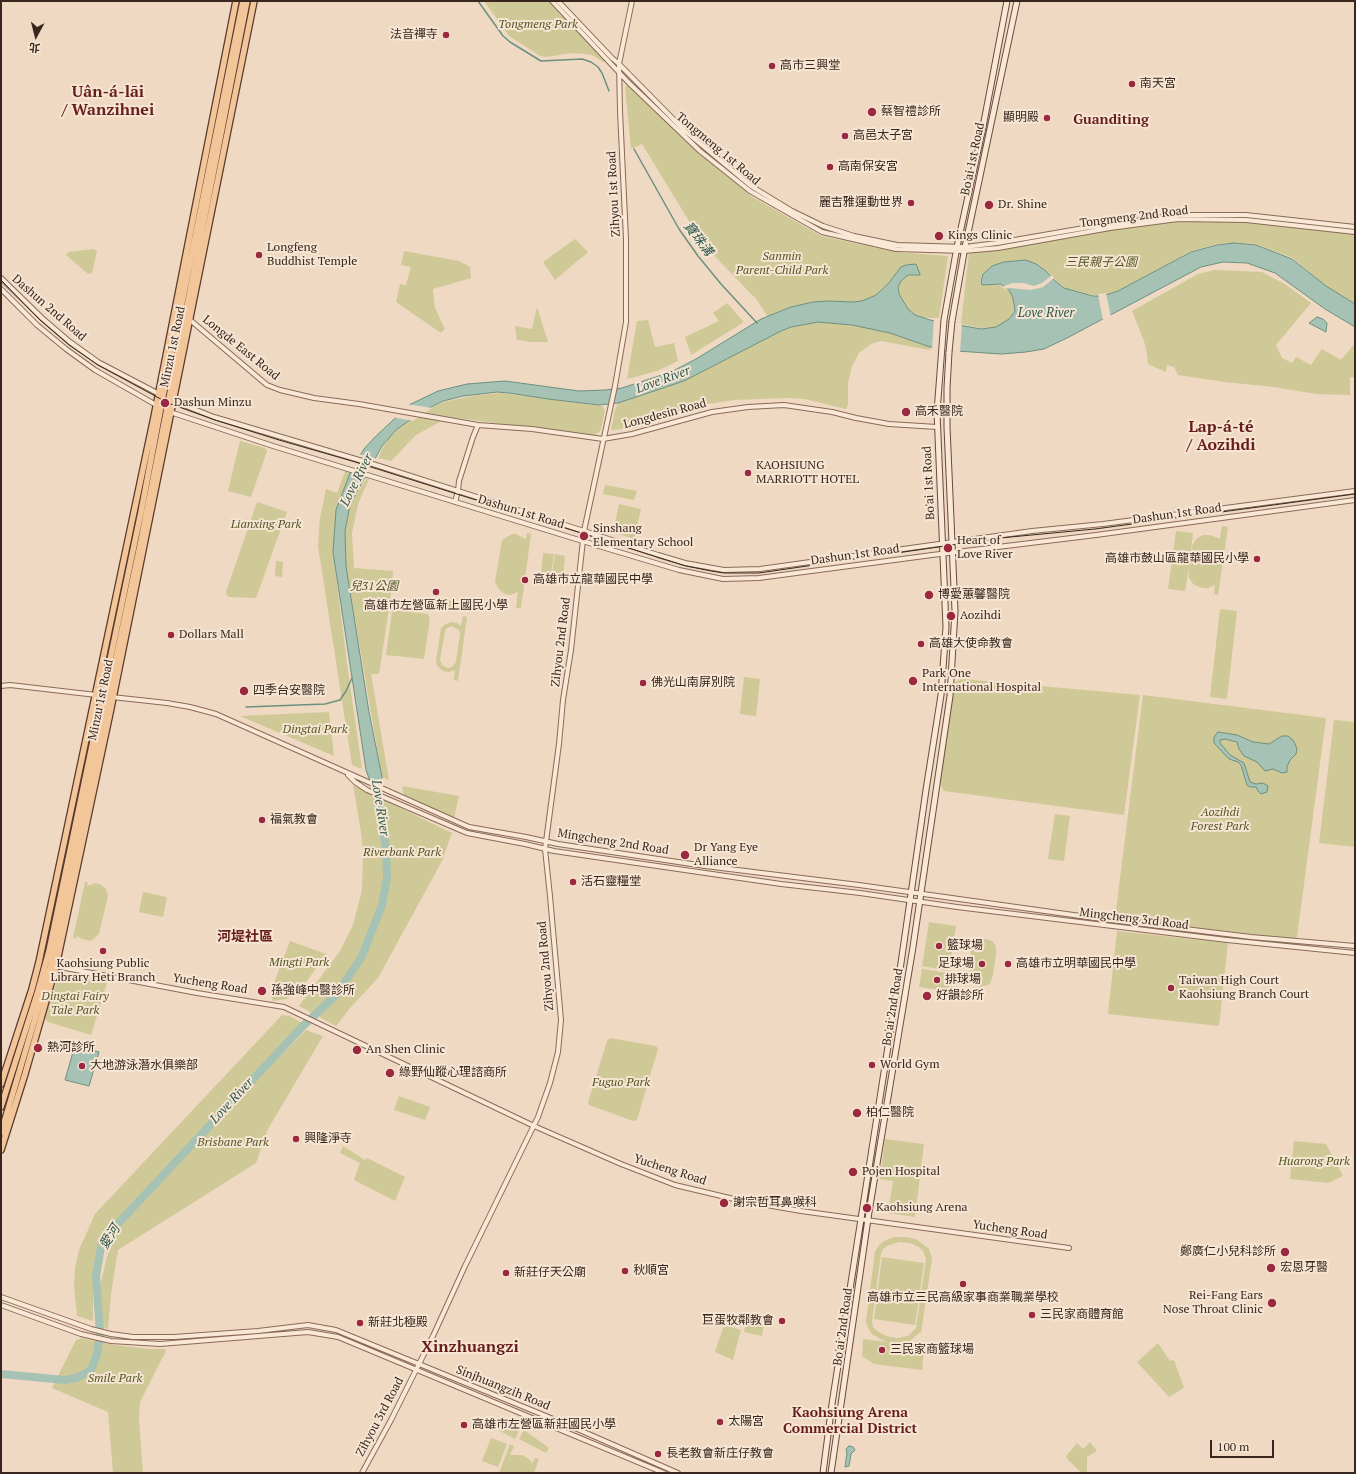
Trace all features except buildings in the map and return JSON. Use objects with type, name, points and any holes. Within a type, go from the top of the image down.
[{"type":"main road","name":"Minzu 1st Road","points":[[1,1133],[51,965],[141,540],[182,317],[236,1]]},
{"type":"main road","name":"Minzu 1st Road","points":[[193,247],[242,1]]},
{"type":"main road","name":"Minzu 1st Road","points":[[193,247],[247,1]]},
{"type":"main road","name":"Minzu 1st Road","points":[[1,1084],[32,989],[39,962],[96,695],[164,409],[182,317],[205,249],[254,1]]},
{"type":"main road","name":"Bo'ai 1st Road","points":[[942,543],[936,427],[944,320],[1007,1]]},
{"type":"main road","name":"Bo'ai 1st Road","points":[[953,542],[947,427],[947,388],[952,321],[964,249],[1017,1]]},
{"type":"main road","points":[[193,247],[205,249]]},
{"type":"main road","name":"Bo'ai 2nd Road","points":[[831,1473],[868,1220],[920,902],[950,696],[955,628],[953,542]]},
{"type":"main road","name":"Bo'ai 2nd Road","points":[[823,1473],[832,1404],[912,893],[941,695],[946,627],[942,543]]},
{"type":"main road","points":[[83,757],[95,761]]},
{"type":"main road","name":"Minzu 1st Road","points":[[1,1150],[25,1074],[51,965],[95,761]]},
{"type":"main road","name":"Minzu 1st Road","points":[[1,1107],[51,965]]},
{"type":"street","name":"Tongmeng 1st Road","points":[[552,1],[619,73],[700,151],[750,191],[822,232],[896,249],[957,249]]},
{"type":"street","points":[[558,1],[612,58],[690,136],[751,186],[792,211],[823,226],[861,237],[897,245],[964,249]]},
{"type":"street","name":"Zihyou 1st Road","points":[[603,439],[615,386],[626,322],[626,239],[619,64],[632,1]]},
{"type":"street","name":"Tongmeng 2nd Road","points":[[964,249],[1084,228],[1178,215],[1246,215],[1355,227]]},
{"type":"street","name":"Tongmeng 2nd Road","points":[[964,249],[998,248],[1110,228],[1178,219],[1246,220],[1355,232]]},
{"type":"street","name":"Dashun 2nd Road","points":[[1,278],[42,318],[70,342],[98,362],[166,398]]},
{"type":"street","name":"Dashun 2nd Road","points":[[1,289],[37,325],[66,349],[95,370],[164,409]]},
{"type":"street","name":"Longde East Road","points":[[182,317],[267,384],[287,393],[478,425]]},
{"type":"street","name":"Dashun 1st Road","points":[[166,398],[214,417],[357,459],[584,530],[658,555],[685,563],[724,570],[760,570],[942,543],[1355,491]]},
{"type":"street","name":"Longdesin Road","points":[[478,425],[532,429],[603,439],[632,434],[707,413],[748,407],[784,405],[804,407],[889,424],[936,427]]},
{"type":"street","name":"Dashun 1st Road","points":[[164,409],[273,446],[583,541],[679,570],[723,578],[759,578],[1355,500]]},
{"type":"street","points":[[455,502],[473,437],[478,425]]},
{"type":"street","points":[[584,530],[603,439]]},
{"type":"street","name":"Zihyou 2nd Road","points":[[416,1371],[434,1336],[465,1266],[534,1126],[550,1083],[558,1052],[561,1033],[561,1020],[545,841],[571,650],[584,530]]},
{"type":"street","points":[[1,686],[10,685],[167,703],[207,711],[224,717],[346,772]]},
{"type":"street","name":"Mingcheng 2nd Road","points":[[346,772],[469,827],[558,844],[701,866],[912,893]]},
{"type":"street","name":"Mingcheng 2nd Road","points":[[346,772],[355,782],[371,791],[467,833],[545,849],[781,884],[860,893],[910,901]]},
{"type":"street","name":"Mingcheng 3rd Road","points":[[912,893],[1135,924],[1265,939],[1355,946]]},
{"type":"street","name":"Mingcheng 3rd Road","points":[[910,901],[1238,942],[1355,953]]},
{"type":"street","points":[[1134,929],[1135,924]]},
{"type":"street","name":"Yucheng Road","points":[[39,962],[197,993],[284,1006],[534,1126],[621,1164],[675,1184],[754,1203],[1068,1248]]},
{"type":"street","name":"Sinjhuangzih Road","points":[[1,1297],[91,1329],[133,1337],[174,1337],[258,1331],[308,1325],[336,1330],[564,1423],[678,1473]]},
{"type":"street","name":"Sinjhuangzih Road","points":[[1,1305],[90,1337],[106,1340],[160,1344],[308,1332],[338,1337],[416,1371],[664,1473]]},
{"type":"street","name":"Zihyou 3rd Road","points":[[362,1473],[416,1371]]},
{"type":"green space","name":"Tongmeng Park","points":[[484,1],[548,1],[606,62],[603,62],[592,55],[585,54],[571,53],[547,57],[540,56],[509,36]]},
{"type":"green space","name":"Sanmin Parent-Child Park","points":[[628,84],[682,136],[751,196],[821,236],[896,252],[948,256],[939,318],[924,318],[915,315],[908,309],[899,294],[898,287],[904,277],[913,274],[919,275],[916,265],[898,271],[888,284],[876,295],[862,301],[828,301],[791,307],[768,317],[757,300],[703,244],[642,144],[631,149],[625,87]]},
{"type":"green space","name":"三民親子公園","points":[[1169,221],[1265,222],[1355,232],[1355,304],[1326,286],[1293,258],[1256,244],[1234,243],[1217,244],[1191,251],[1118,291],[1106,295],[1093,295],[1065,288],[1047,271],[1026,260],[1004,262],[991,266],[983,273],[980,282],[981,285],[1001,285],[1009,291],[1013,298],[1014,311],[1009,319],[996,327],[981,328],[961,324],[969,252]]},
{"type":"green space","points":[[575,239],[588,252],[555,280],[543,262]]},
{"type":"green space","points":[[94,249],[97,251],[92,273],[88,274],[66,255],[68,252]]},
{"type":"green space","points":[[404,251],[459,261],[470,267],[471,278],[433,289],[435,308],[445,329],[441,333],[396,302],[400,284],[406,285],[411,267],[401,265]]},
{"type":"green space","points":[[1215,270],[1262,272],[1285,284],[1311,303],[1276,345],[1282,358],[1292,363],[1296,357],[1311,365],[1322,349],[1341,360],[1355,343],[1355,377],[1350,377],[1350,395],[1316,394],[1274,387],[1178,375],[1174,367],[1167,365],[1166,372],[1148,364],[1144,341],[1132,311],[1198,274]]},
{"type":"green space","points":[[727,303],[744,322],[691,355],[685,337],[719,321],[713,313]]},
{"type":"green space","points":[[537,307],[548,342],[517,340],[515,326],[532,329]]},
{"type":"green space","points":[[648,320],[655,347],[674,343],[678,361],[657,371],[627,379],[637,321]]},
{"type":"green space","points":[[818,322],[852,325],[890,333],[930,347],[930,350],[881,341],[871,344],[859,353],[852,366],[848,383],[848,404],[846,409],[804,399],[787,398],[734,400],[702,405],[664,416],[635,428],[611,430],[618,403],[684,381],[781,331],[791,327]]},
{"type":"green space","points":[[501,393],[602,406],[605,410],[601,430],[595,435],[588,435],[449,417],[416,435],[391,461],[378,458],[390,437],[397,430],[423,412],[443,402],[477,395]]},
{"type":"green space","points":[[240,441],[265,448],[267,451],[251,497],[228,491]]},
{"type":"green space","points":[[346,469],[351,470],[336,510],[333,552],[362,769],[352,765],[318,546],[320,518],[326,489],[337,493]]},
{"type":"green space","name":"兒31公園","points":[[367,478],[369,479],[358,504],[352,533],[354,568],[393,571],[390,602],[379,674],[371,674],[389,780],[382,777],[346,566],[345,531],[350,505]]},
{"type":"green space","points":[[605,485],[637,491],[634,500],[603,494]]},
{"type":"green space","name":"Lianxing Park","points":[[257,502],[287,512],[256,598],[229,597],[226,592]]},
{"type":"green space","points":[[619,504],[641,509],[634,539],[613,532]]},
{"type":"green space","points":[[1222,526],[1228,527],[1218,595],[1214,594],[1215,585],[1208,588],[1203,588],[1194,585],[1189,578],[1189,568],[1185,591],[1168,589],[1176,531],[1193,533],[1190,559],[1192,546],[1196,539],[1203,535],[1210,535],[1220,539]]},
{"type":"green space","points":[[527,533],[531,534],[521,608],[516,608],[518,592],[510,595],[504,594],[495,582],[502,540],[512,534],[516,534],[526,539]]},
{"type":"green space","points":[[543,553],[554,554],[551,575],[541,574]]},
{"type":"green space","points":[[555,554],[565,556],[563,577],[552,575]]},
{"type":"green space","points":[[276,561],[283,562],[282,577],[275,576]]},
{"type":"green space","points":[[438,600],[455,601],[454,611],[438,609]]},
{"type":"green space","points":[[1220,609],[1237,611],[1227,699],[1210,697]]},
{"type":"green space","points":[[392,611],[427,614],[429,616],[430,618],[424,659],[386,655]]},
{"type":"green space","points":[[463,616],[467,617],[458,681],[454,680],[455,670],[449,672],[443,671],[437,666],[436,661],[441,628],[451,622],[457,623],[461,626]],"holes":[[[452,626],[459,630],[460,634],[456,662],[452,667],[448,668],[442,665],[440,660],[445,631],[447,628]]]},
{"type":"green space","points":[[744,677],[760,679],[756,716],[740,714]]},
{"type":"green space","points":[[962,679],[1140,695],[1124,815],[944,791],[940,784],[955,682]]},
{"type":"green space","name":"Aozihdi Forest Park","points":[[1143,695],[1326,718],[1297,937],[1293,939],[1122,919],[1116,910]]},
{"type":"green space","name":"Dingtai Park","points":[[329,712],[334,756],[240,716]]},
{"type":"green space","points":[[1334,720],[1355,722],[1355,847],[1319,843]]},
{"type":"green space","name":"Riverbank Park","points":[[353,785],[452,833],[442,861],[378,978],[351,1007],[336,1026],[299,1006],[340,951],[353,925],[362,890],[363,851]]},
{"type":"green space","name":"Riverbank Park","points":[[402,786],[459,796],[454,818],[404,795]]},
{"type":"green space","points":[[1055,814],[1070,816],[1064,861],[1048,859]]},
{"type":"green space","points":[[85,882],[88,882],[87,886],[96,883],[101,885],[106,889],[108,896],[99,934],[91,941],[77,936],[76,939],[73,938]]},
{"type":"green space","points":[[143,892],[167,897],[163,917],[139,912]]},
{"type":"green space","name":"籃球場","points":[[929,922],[956,926],[949,971],[922,966]]},
{"type":"green space","points":[[1117,931],[1228,943],[1219,1026],[1108,1014]]},
{"type":"green space","name":"足球場","points":[[985,939],[992,941],[996,946],[996,954],[990,984],[980,987],[971,982],[969,974],[971,951],[974,943],[978,940]]},
{"type":"green space","name":"Mingti Park","points":[[290,941],[326,954],[307,981],[287,999],[273,1001],[270,994]]},
{"type":"green space","name":"排球場","points":[[922,969],[954,974],[952,992],[919,987]]},
{"type":"green space","name":"Dingtai Fairy Tale Park","points":[[60,974],[107,983],[91,1035],[48,1022],[46,1020],[45,1017]]},
{"type":"green space","points":[[282,1015],[290,1016],[302,1023],[197,1137],[109,1229],[96,1253],[93,1270],[93,1321],[77,1316],[74,1285],[75,1268],[79,1250],[95,1214]]},
{"type":"green space","name":"Brisbane Park","points":[[306,1030],[323,1036],[268,1129],[256,1163],[118,1250],[111,1294],[108,1329],[99,1326],[101,1282],[107,1257],[116,1234],[129,1214],[211,1126]]},
{"type":"green space","name":"Fuguo Park","points":[[610,1038],[656,1046],[658,1049],[637,1120],[633,1121],[589,1105],[588,1102],[607,1041]]},
{"type":"green space","points":[[399,1096],[430,1107],[425,1120],[394,1110]]},
{"type":"green space","points":[[885,1139],[924,1144],[915,1217],[888,1213],[893,1181],[880,1179]]},
{"type":"green space","name":"Huarong Park","points":[[1294,1141],[1326,1144],[1343,1176],[1328,1183],[1290,1179]]},
{"type":"green space","points":[[343,1146],[365,1160],[367,1158],[405,1177],[395,1201],[354,1180],[360,1163],[340,1153]]},
{"type":"green space","points":[[894,1237],[916,1239],[929,1249],[932,1259],[921,1333],[910,1341],[898,1344],[924,1348],[922,1370],[874,1364],[862,1356],[863,1339],[886,1342],[873,1335],[866,1322],[875,1251],[880,1244]],"holes":[[[899,1242],[910,1243],[919,1247],[923,1251],[926,1259],[916,1328],[908,1336],[897,1338],[886,1336],[877,1331],[873,1327],[872,1322],[881,1253],[887,1246]]]},
{"type":"green space","points":[[882,1257],[924,1263],[915,1325],[874,1319]]},
{"type":"green space","points":[[746,1322],[764,1325],[762,1336],[744,1332]]},
{"type":"green space","points":[[724,1325],[741,1330],[733,1360],[715,1352]]},
{"type":"green space","name":"Smile Park","points":[[82,1338],[114,1345],[149,1349],[165,1349],[166,1351],[140,1402],[139,1420],[143,1473],[113,1473],[108,1412],[52,1388],[76,1340]]},
{"type":"green space","points":[[1158,1343],[1170,1361],[1174,1360],[1184,1388],[1169,1397],[1137,1362]]},
{"type":"green space","points":[[502,1422],[519,1431],[515,1439],[498,1430]]},
{"type":"green space","points":[[524,1430],[549,1448],[546,1453],[519,1439]]},
{"type":"green space","points":[[491,1438],[507,1444],[498,1467],[482,1461]]},
{"type":"green space","points":[[1090,1442],[1097,1451],[1087,1457],[1087,1473],[1082,1473],[1068,1460],[1066,1456],[1077,1443],[1083,1449]]},
{"type":"green space","points":[[510,1444],[514,1446],[510,1455],[522,1455],[530,1460],[532,1464],[535,1458],[539,1459],[534,1473],[499,1473]]},
{"type":"water","name":"Love River","points":[[1234,243],[1256,245],[1292,259],[1326,286],[1355,304],[1355,327],[1325,309],[1275,273],[1247,263],[1223,262],[1201,267],[1044,349],[1001,354],[957,351],[930,347],[890,333],[852,325],[818,322],[791,327],[781,331],[684,381],[618,403],[599,405],[497,392],[463,396],[443,401],[423,411],[396,430],[382,446],[350,505],[345,531],[346,566],[369,712],[382,777],[378,803],[366,770],[333,552],[336,510],[352,468],[364,449],[409,405],[438,391],[467,384],[505,381],[579,391],[622,388],[671,372],[696,359],[761,319],[791,307],[813,302],[862,301],[876,295],[888,284],[901,267],[906,265],[916,264],[920,274],[908,275],[901,281],[898,287],[899,294],[908,309],[915,315],[930,320],[981,329],[996,327],[1009,319],[1015,311],[1013,298],[1009,290],[1001,284],[982,285],[981,282],[983,274],[992,266],[1004,262],[1026,260],[1036,264],[1046,271],[1064,288],[1093,296],[1103,296],[1118,291],[1191,252],[1217,245]]},
{"type":"water","points":[[1317,317],[1323,319],[1327,323],[1326,332],[1309,323]]},
{"type":"water","points":[[1218,732],[1237,735],[1253,742],[1269,744],[1282,736],[1288,736],[1295,744],[1297,749],[1296,754],[1290,760],[1287,767],[1287,772],[1282,773],[1273,769],[1265,771],[1257,762],[1244,756],[1239,749],[1237,742],[1225,739],[1220,740],[1220,743],[1230,755],[1244,763],[1250,782],[1256,784],[1263,783],[1268,786],[1267,792],[1261,794],[1256,787],[1250,787],[1247,785],[1241,765],[1238,762],[1229,759],[1214,743],[1214,737]]},
{"type":"water","name":"大地游泳潛水俱樂部","points":[[75,1045],[99,1052],[89,1086],[65,1080]]},
{"type":"water","points":[[849,1446],[853,1447],[855,1450],[851,1454],[849,1466],[845,1467],[847,1453],[846,1449]]},
{"type":"pier","points":[[1052,275],[1054,278],[1043,287],[1036,289],[1005,289],[1002,287],[1012,283],[1023,283],[1034,286],[1042,283]]},
{"type":"pier","points":[[1106,293],[1111,317],[1103,321],[1098,294]]},
{"type":"pier","points":[[934,319],[962,323],[960,353],[932,349]]},
{"type":"pier","points":[[406,404],[432,408],[413,421],[392,417]]},
{"type":"pier","points":[[359,454],[378,459],[368,477],[349,471]]},
{"type":"waterway","points":[[478,1],[503,36],[510,42],[541,61],[582,59],[591,62],[598,67],[602,73],[609,91]]},
{"type":"waterway","name":"寶珠溝","points":[[634,149],[679,229],[698,256],[721,284],[757,323]]},
{"type":"waterway","points":[[246,707],[325,704],[340,700],[352,678]]},
{"type":"waterway","name":"Love River","points":[[1,1374],[65,1380],[76,1378],[91,1370],[97,1354],[100,1334],[96,1276],[101,1247],[111,1231],[302,1027],[337,994],[362,956],[382,905],[387,878],[386,848],[376,793]]},
{"type":"tram line","points":[[1,280],[40,320],[69,345],[98,365],[168,403],[215,420],[352,461],[686,566],[711,571],[724,573],[759,573],[1000,538],[1095,529],[1355,494]]},
{"type":"place","name":"法音禪寺","points":[[446,35]]},
{"type":"place","name":"高市三興堂","points":[[772,66]]},
{"type":"place","name":"南天宮","points":[[1132,84]]},
{"type":"place","name":"蔡智禮診所","points":[[872,112]]},
{"type":"place","name":"顯明殿","points":[[1047,118]]},
{"type":"place","name":"高邑太子宮","points":[[845,136]]},
{"type":"place","name":"高南保安宮","points":[[830,167]]},
{"type":"place","name":"麗吉雅運動世界","points":[[911,203]]},
{"type":"place","name":"Dr. Shine","points":[[989,205]]},
{"type":"place","name":"Kings Clinic","points":[[939,236]]},
{"type":"place","name":"Longfeng Buddhist Temple","points":[[259,255]]},
{"type":"place","name":"Dashun Minzu","points":[[165,403]]},
{"type":"place","name":"高禾醫院","points":[[906,412]]},
{"type":"place","name":"KAOHSIUNG MARRIOTT HOTEL","points":[[748,473]]},
{"type":"place","name":"Sinshang Elementary School","points":[[584,536]]},
{"type":"place","name":"Heart of Love River","points":[[948,548]]},
{"type":"place","name":"高雄市鼓山區龍華國民小學","points":[[1257,559]]},
{"type":"place","name":"高雄市立龍華國民中學","points":[[525,580]]},
{"type":"place","name":"高雄市左營區新上國民小學","points":[[436,592]]},
{"type":"place","name":"博愛蕙馨醫院","points":[[929,595]]},
{"type":"place","name":"Aozihdi","points":[[951,616]]},
{"type":"place","name":"Dollars Mall","points":[[171,635]]},
{"type":"place","name":"高雄大使命教會","points":[[921,644]]},
{"type":"place","name":"Park One International Hospital","points":[[913,681]]},
{"type":"place","name":"佛光山南屏別院","points":[[643,683]]},
{"type":"place","name":"四季台安醫院","points":[[244,691]]},
{"type":"place","name":"福氣教會","points":[[262,820]]},
{"type":"place","name":"Dr Yang Eye Alliance","points":[[685,855]]},
{"type":"place","name":"活石靈糧堂","points":[[573,882]]},
{"type":"place","name":"籃球場","points":[[939,946]]},
{"type":"place","name":"Kaohsiung Public Library Heti Branch","points":[[103,951]]},
{"type":"place","name":"足球場","points":[[982,964]]},
{"type":"place","name":"高雄市立明華國民中學","points":[[1008,964]]},
{"type":"place","name":"排球場","points":[[937,980]]},
{"type":"place","name":"Taiwan High Court Kaohsiung Branch Court","points":[[1171,988]]},
{"type":"place","name":"孫強峰中醫診所","points":[[262,991]]},
{"type":"place","name":"好韻診所","points":[[927,996]]},
{"type":"place","name":"熱河診所","points":[[38,1048]]},
{"type":"place","name":"An Shen Clinic","points":[[357,1050]]},
{"type":"place","name":"World Gym","points":[[872,1065]]},
{"type":"place","name":"大地游泳潛水俱樂部","points":[[82,1066]]},
{"type":"place","name":"綠野仙蹤心理諮商所","points":[[390,1073]]},
{"type":"place","name":"柏仁醫院","points":[[857,1113]]},
{"type":"place","name":"興隆淨寺","points":[[296,1139]]},
{"type":"place","name":"Pojen Hospital","points":[[853,1172]]},
{"type":"place","name":"謝宗哲耳鼻喉科","points":[[724,1203]]},
{"type":"place","name":"Kaohsiung Arena","points":[[867,1208]]},
{"type":"place","name":"鄭廣仁小兒科診所","points":[[1285,1252]]},
{"type":"place","name":"宏恩牙醫","points":[[1271,1268]]},
{"type":"place","name":"秋順宮","points":[[625,1271]]},
{"type":"place","name":"新莊仔天公廟","points":[[506,1273]]},
{"type":"place","name":"高雄市立三民高級家事商業職業學校","points":[[963,1284]]},
{"type":"place","name":"Rei-Fang Ears Nose Throat Clinic","points":[[1272,1303]]},
{"type":"place","name":"三民家商體育館","points":[[1032,1315]]},
{"type":"place","name":"巨蛋牧鄰教會","points":[[782,1321]]},
{"type":"place","name":"新莊北極殿","points":[[360,1323]]},
{"type":"place","name":"三民家商籃球場","points":[[882,1350]]},
{"type":"place","name":"太陽宮","points":[[720,1422]]},
{"type":"place","name":"高雄市左營區新莊國民小學","points":[[464,1425]]},
{"type":"place","name":"長老教會新庄仔教會","points":[[658,1454]]},
{"type":"district","name":"Uân-á-lāi / Wanzihnei","points":[[108,101]]},
{"type":"district","name":"Guanditing","points":[[1111,120]]},
{"type":"district","name":"Lap-á-té / Aozihdi","points":[[1221,436]]},
{"type":"district","name":"河堤社區","points":[[245,937]]},
{"type":"district","name":"Xinzhuangzi","points":[[470,1347]]},
{"type":"district","name":"Kaohsiung Arena Commercial District","points":[[850,1422]]},
{"type":"water label","name":"愛河","points":[[110,1237]]}]
